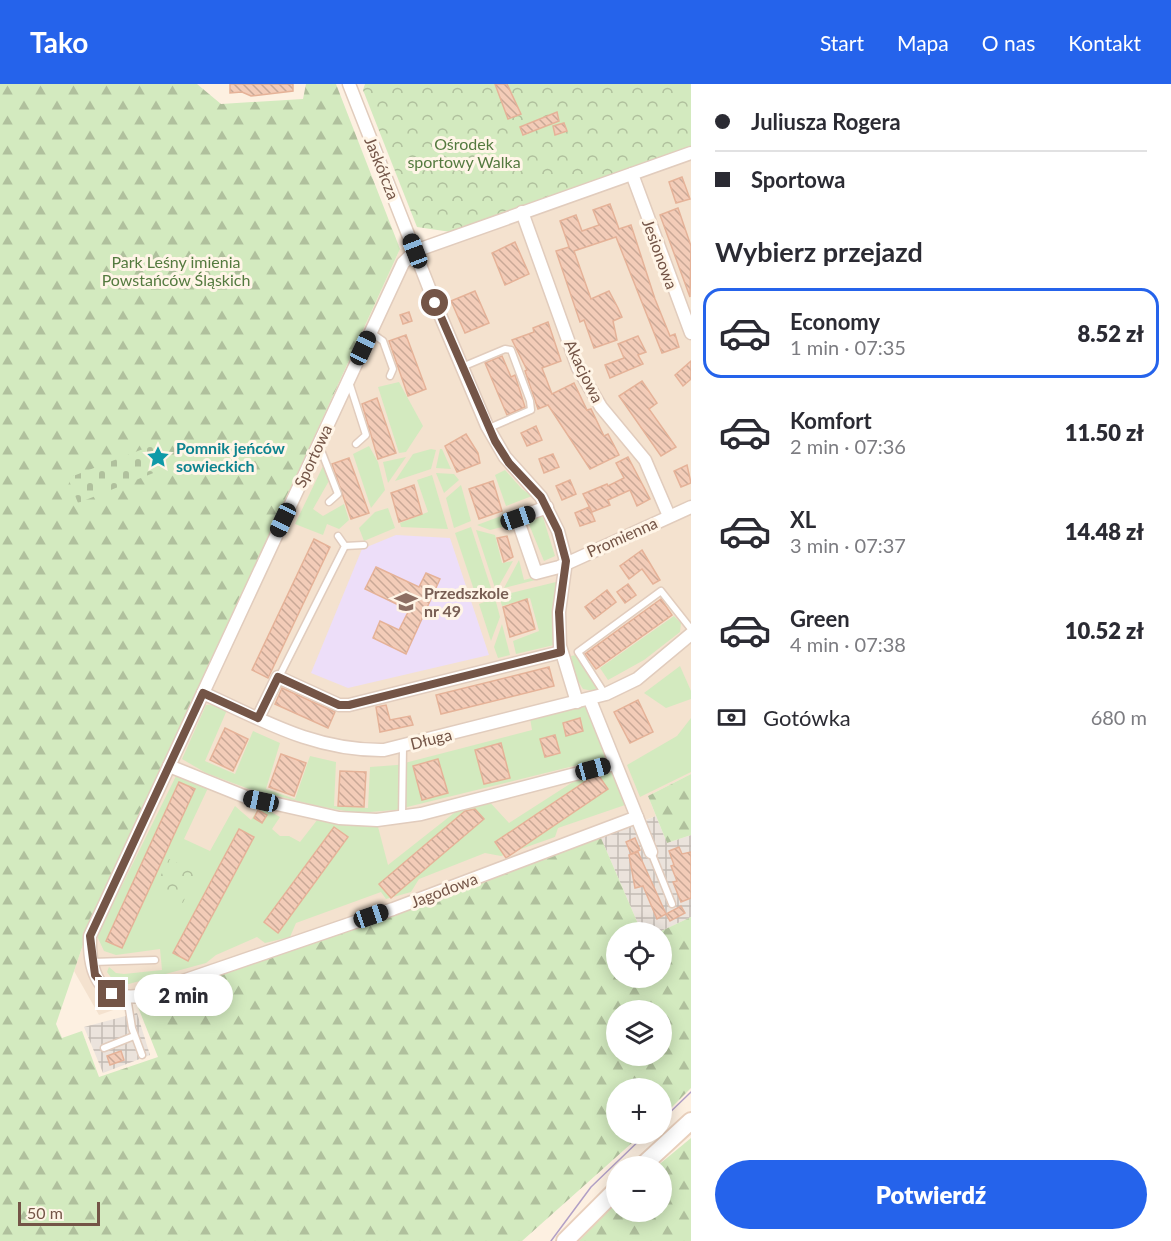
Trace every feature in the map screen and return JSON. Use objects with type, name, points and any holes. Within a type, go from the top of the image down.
[{"type":"main road","points":[[653,1156],[691,1121]]},
{"type":"main road","points":[[565,1241],[606,1200]]},
{"type":"street","name":"Jaskółcza","points":[[349,84],[462,367],[489,428],[505,457],[547,507],[558,531],[566,561]]},
{"type":"street","points":[[415,251],[691,153]]},
{"type":"street","name":"Jesionowa","points":[[632,174],[691,333]]},
{"type":"street","name":"Akacjowa","points":[[522,212],[579,368],[601,407],[645,460],[669,516]]},
{"type":"street","name":"Sportowa","points":[[91,962],[90,936],[370,332],[403,264],[415,251]]},
{"type":"street","name":"Promienna","points":[[547,507],[518,518],[536,573],[559,567],[566,561],[691,507]]},
{"type":"street","points":[[566,561],[559,612],[561,652],[577,702]]},
{"type":"street","name":"Długa","points":[[203,693],[304,739],[332,746],[364,750],[403,747],[606,694],[637,679],[691,634]]},
{"type":"street","points":[[258,718],[278,677],[339,705],[349,705],[561,652]]},
{"type":"street","points":[[590,700],[651,852]]},
{"type":"street","points":[[169,766],[239,795],[324,815],[361,820],[402,818],[614,764]]},
{"type":"street","name":"Jagodowa","points":[[91,962],[97,979],[112,994],[127,997],[139,996],[393,909],[637,817]]},
{"type":"lane","points":[[370,332],[383,341],[393,369],[390,376]]},
{"type":"lane","points":[[462,367],[505,349],[511,350],[530,400],[531,410],[489,428]]},
{"type":"lane","points":[[348,379],[366,435],[356,444]]},
{"type":"lane","points":[[318,444],[338,494],[329,502]]},
{"type":"lane","points":[[338,536],[345,546]]},
{"type":"lane","points":[[345,546],[364,545]]},
{"type":"lane","points":[[278,677],[291,656],[345,546]]},
{"type":"lane","points":[[606,694],[578,652],[661,591],[691,629]]},
{"type":"lane","points":[[402,818],[403,747]]},
{"type":"lane","points":[[651,852],[672,904]]},
{"type":"lane","points":[[91,962],[156,960]]},
{"type":"lane","points":[[127,997],[134,1036],[142,1055]]},
{"type":"lane","points":[[104,1048],[134,1036]]},
{"type":"shaded area","points":[[691,147],[691,774],[648,796],[656,816],[394,912],[99,1015],[74,971],[86,936],[400,249]]},
{"type":"shaded area","name":"Przedszkole nr 49","points":[[396,535],[450,538],[489,655],[348,688],[311,673],[362,549]]},
{"type":"shaded area","points":[[656,816],[667,843],[691,835],[691,917],[672,926],[672,922],[637,922],[601,838]]},
{"type":"shaded area","points":[[137,1013],[150,1055],[103,1073],[84,1027]]},
{"type":"green space","name":"Park Leśny imienia Powstańców Śląskich","points":[[0,84],[197,84],[221,104],[303,99],[306,84],[336,84],[400,249],[86,936],[56,1024],[62,1038],[82,1031],[99,1077],[158,1057],[136,1002],[601,838],[637,922],[606,922],[606,988],[672,988],[672,926],[691,917],[691,1088],[672,1107],[672,1078],[606,1078],[606,1144],[631,1144],[617,1156],[606,1156],[606,1166],[522,1241],[0,1241]]},
{"type":"green space","name":"Ośrodek sportowy Walka","points":[[365,84],[691,84],[691,147],[451,232],[417,227],[363,90]]},
{"type":"green space","points":[[399,382],[423,426],[406,452],[399,453],[378,387]]},
{"type":"green space","points":[[156,444],[166,468],[78,503],[68,478]]},
{"type":"green space","points":[[369,446],[378,462],[385,490],[371,508],[353,454]]},
{"type":"green space","points":[[431,449],[436,450],[431,469],[395,481],[413,454]]},
{"type":"green space","points":[[440,449],[442,449],[451,469],[436,468]]},
{"type":"green space","points":[[406,457],[388,483],[383,462]]},
{"type":"green space","points":[[324,464],[330,479],[313,509],[323,516],[344,504],[349,520],[339,529],[327,524],[323,535],[295,524]]},
{"type":"green space","points":[[505,470],[522,489],[532,496],[506,506],[495,475]]},
{"type":"green space","points":[[436,473],[454,474],[459,480],[444,493]]},
{"type":"green space","points":[[432,475],[448,529],[401,527],[400,523],[428,512],[417,480]]},
{"type":"green space","points":[[461,485],[471,521],[454,528],[446,498]]},
{"type":"green space","points":[[388,508],[395,528],[364,541],[359,528],[375,512]]},
{"type":"green space","points":[[542,514],[555,556],[544,561],[528,522]]},
{"type":"green space","points":[[504,515],[510,520],[506,526],[490,530],[477,525]]},
{"type":"green space","points":[[471,527],[493,594],[477,599],[455,533]]},
{"type":"green space","points":[[476,530],[495,535],[502,563],[513,561],[496,591]]},
{"type":"green space","points":[[519,560],[524,580],[550,573],[551,576],[504,588]]},
{"type":"green space","points":[[556,582],[558,584],[552,611],[554,645],[516,654],[513,641],[539,631],[530,598],[502,606],[499,596]]},
{"type":"green space","points":[[495,598],[500,617],[491,641],[479,604]]},
{"type":"green space","points":[[674,616],[681,623],[680,632],[644,660],[608,680],[600,668]]},
{"type":"green space","points":[[502,624],[510,655],[498,658],[494,647]]},
{"type":"green space","points":[[576,655],[597,685],[598,688],[593,691],[583,689],[575,676],[571,656]]},
{"type":"green space","points":[[680,666],[691,691],[691,699],[666,708],[644,693]]},
{"type":"green space","points":[[215,704],[227,710],[205,761],[235,774],[253,731],[280,743],[266,789],[295,799],[310,756],[336,762],[334,806],[368,808],[370,767],[397,765],[532,730],[530,718],[586,706],[606,758],[395,810],[351,812],[249,789],[206,773],[182,759],[206,705]]},
{"type":"green space","points":[[691,718],[691,772],[640,797],[627,765],[677,736]]},
{"type":"green space","points":[[611,768],[625,805],[558,828],[555,837],[501,856],[485,853],[419,879],[411,892],[386,899],[381,892],[296,923],[290,937],[265,943],[257,937],[216,955],[206,963],[125,985],[113,980],[107,972],[109,967],[116,973],[124,974],[162,970],[160,949],[116,955],[104,951],[97,936],[176,776],[208,788],[184,839],[210,851],[235,806],[251,820],[260,806],[280,817],[272,829],[280,836],[289,836],[300,842],[321,815],[377,823],[388,865],[468,802],[486,798],[509,823],[590,771]]},
{"type":"green space","points":[[691,774],[691,835],[667,843],[648,796]]},
{"type":"green space","points":[[169,859],[197,872],[181,907],[152,893]]},
{"type":"green space","points":[[691,1138],[691,1241],[579,1241],[606,1213],[606,1222],[672,1222],[672,1156],[669,1156]]},
{"type":"building","points":[[230,84],[293,84],[293,91],[251,96],[242,92],[230,93]]},
{"type":"building","points":[[495,84],[507,84],[521,114],[508,119]]},
{"type":"building","points":[[557,112],[559,121],[523,135],[520,127]]},
{"type":"building","points":[[564,123],[567,131],[555,135],[553,126]]},
{"type":"building","points":[[682,177],[690,199],[676,203],[669,182]]},
{"type":"building","points":[[610,204],[619,229],[631,225],[655,299],[670,336],[675,334],[679,347],[662,353],[616,237],[574,251],[591,299],[609,291],[618,308],[622,317],[613,321],[617,340],[594,348],[584,320],[580,322],[556,251],[569,247],[560,221],[576,215],[582,231],[599,225],[593,210]]},
{"type":"building","points":[[678,208],[691,246],[690,297],[660,215]]},
{"type":"building","points":[[515,242],[529,274],[505,285],[492,253]]},
{"type":"building","points":[[475,291],[489,323],[465,333],[451,301]]},
{"type":"building","points":[[409,312],[412,321],[403,324],[400,315]]},
{"type":"building","points":[[548,322],[561,361],[542,368],[552,394],[574,383],[587,410],[591,409],[604,436],[608,434],[619,455],[590,469],[548,405],[538,409],[525,371],[527,370],[512,340],[534,332],[533,328]]},
{"type":"building","points":[[406,335],[426,389],[408,396],[389,341]]},
{"type":"building","points":[[638,336],[646,352],[638,355],[643,364],[610,378],[605,365],[624,358],[618,344]]},
{"type":"building","points":[[502,356],[511,377],[515,375],[525,407],[507,415],[485,363]]},
{"type":"building","points":[[691,361],[691,379],[683,386],[675,375]]},
{"type":"building","points":[[642,381],[657,403],[649,409],[676,447],[661,456],[619,396]]},
{"type":"building","points":[[377,398],[396,453],[378,459],[362,404]]},
{"type":"building","points":[[536,426],[542,440],[527,446],[521,433]]},
{"type":"building","points":[[466,434],[478,453],[480,463],[457,472],[445,446]]},
{"type":"building","points":[[553,454],[559,467],[544,473],[539,459]]},
{"type":"building","points":[[628,457],[650,499],[637,506],[630,490],[608,500],[610,505],[592,512],[583,494],[624,478],[616,463]]},
{"type":"building","points":[[349,458],[369,513],[351,519],[332,464]]},
{"type":"building","points":[[687,465],[691,483],[681,487],[674,471]]},
{"type":"building","points":[[570,480],[576,494],[562,500],[556,486]]},
{"type":"building","points":[[493,481],[502,511],[479,519],[469,489]]},
{"type":"building","points":[[414,485],[422,514],[399,522],[391,493]]},
{"type":"building","points":[[589,507],[595,521],[580,526],[575,513]]},
{"type":"building","points":[[507,536],[513,557],[504,562],[497,538]]},
{"type":"building","points":[[314,539],[330,547],[268,678],[252,670]]},
{"type":"building","points":[[642,550],[660,580],[653,584],[642,569],[629,579],[620,566]]},
{"type":"building","points":[[376,567],[419,587],[426,573],[440,579],[406,654],[373,638],[380,621],[399,630],[409,610],[365,589]]},
{"type":"building","points":[[628,584],[636,595],[625,603],[617,592]]},
{"type":"building","points":[[607,590],[616,602],[594,619],[585,607]]},
{"type":"building","points":[[527,599],[535,629],[510,637],[503,607]]},
{"type":"building","points":[[661,599],[672,615],[596,669],[585,654]]},
{"type":"building","points":[[549,667],[554,686],[441,714],[436,695]]},
{"type":"building","points":[[282,688],[335,712],[328,728],[275,704]]},
{"type":"building","points":[[638,700],[653,732],[630,743],[614,712]]},
{"type":"building","points":[[386,705],[390,720],[410,716],[413,725],[380,732],[376,707]]},
{"type":"building","points":[[580,718],[583,731],[566,736],[563,723]]},
{"type":"building","points":[[225,728],[248,739],[233,771],[210,760]]},
{"type":"building","points":[[555,735],[560,753],[545,757],[540,739]]},
{"type":"building","points":[[501,743],[510,778],[484,784],[475,750]]},
{"type":"building","points":[[281,754],[306,763],[294,796],[269,787]]},
{"type":"building","points":[[438,759],[448,793],[422,800],[413,766]]},
{"type":"building","points":[[340,771],[366,772],[364,807],[338,806]]},
{"type":"building","points":[[599,776],[608,789],[506,858],[495,842],[589,779]]},
{"type":"building","points":[[179,782],[195,789],[122,948],[106,941]]},
{"type":"building","points":[[475,809],[484,819],[391,898],[379,884],[465,811]]},
{"type":"building","points":[[258,810],[267,815],[262,823],[254,818]]},
{"type":"building","points":[[334,827],[348,837],[278,933],[264,922]]},
{"type":"building","points":[[239,829],[254,837],[188,961],[173,953]]},
{"type":"building","points":[[635,838],[640,850],[631,854],[626,842]]},
{"type":"building","points":[[679,847],[682,854],[691,852],[691,898],[681,902],[673,882],[677,881],[671,866],[674,865],[669,851]]},
{"type":"building","points":[[638,852],[666,914],[657,919],[643,886],[635,888],[629,855]]},
{"type":"building","points":[[681,906],[685,913],[670,921],[666,914]]},
{"type":"building","points":[[121,1051],[124,1060],[110,1065],[107,1056]]},
{"type":"tram line","points":[[672,1110],[691,1092]]},
{"type":"tram line","points":[[551,1241],[591,1187],[636,1144]]},
{"type":"place","name":"Pomnik jeńców sowieckich","points":[[158,457]]},
{"type":"place","name":"Przedszkole nr 49","points":[[406,602]]},
{"type":"route","points":[[112,994],[95,975],[92,966],[90,936],[203,693],[258,718],[278,677],[339,705],[349,705],[561,652],[559,612],[566,561],[558,531],[541,497],[509,463],[495,441],[435,303]]}]
